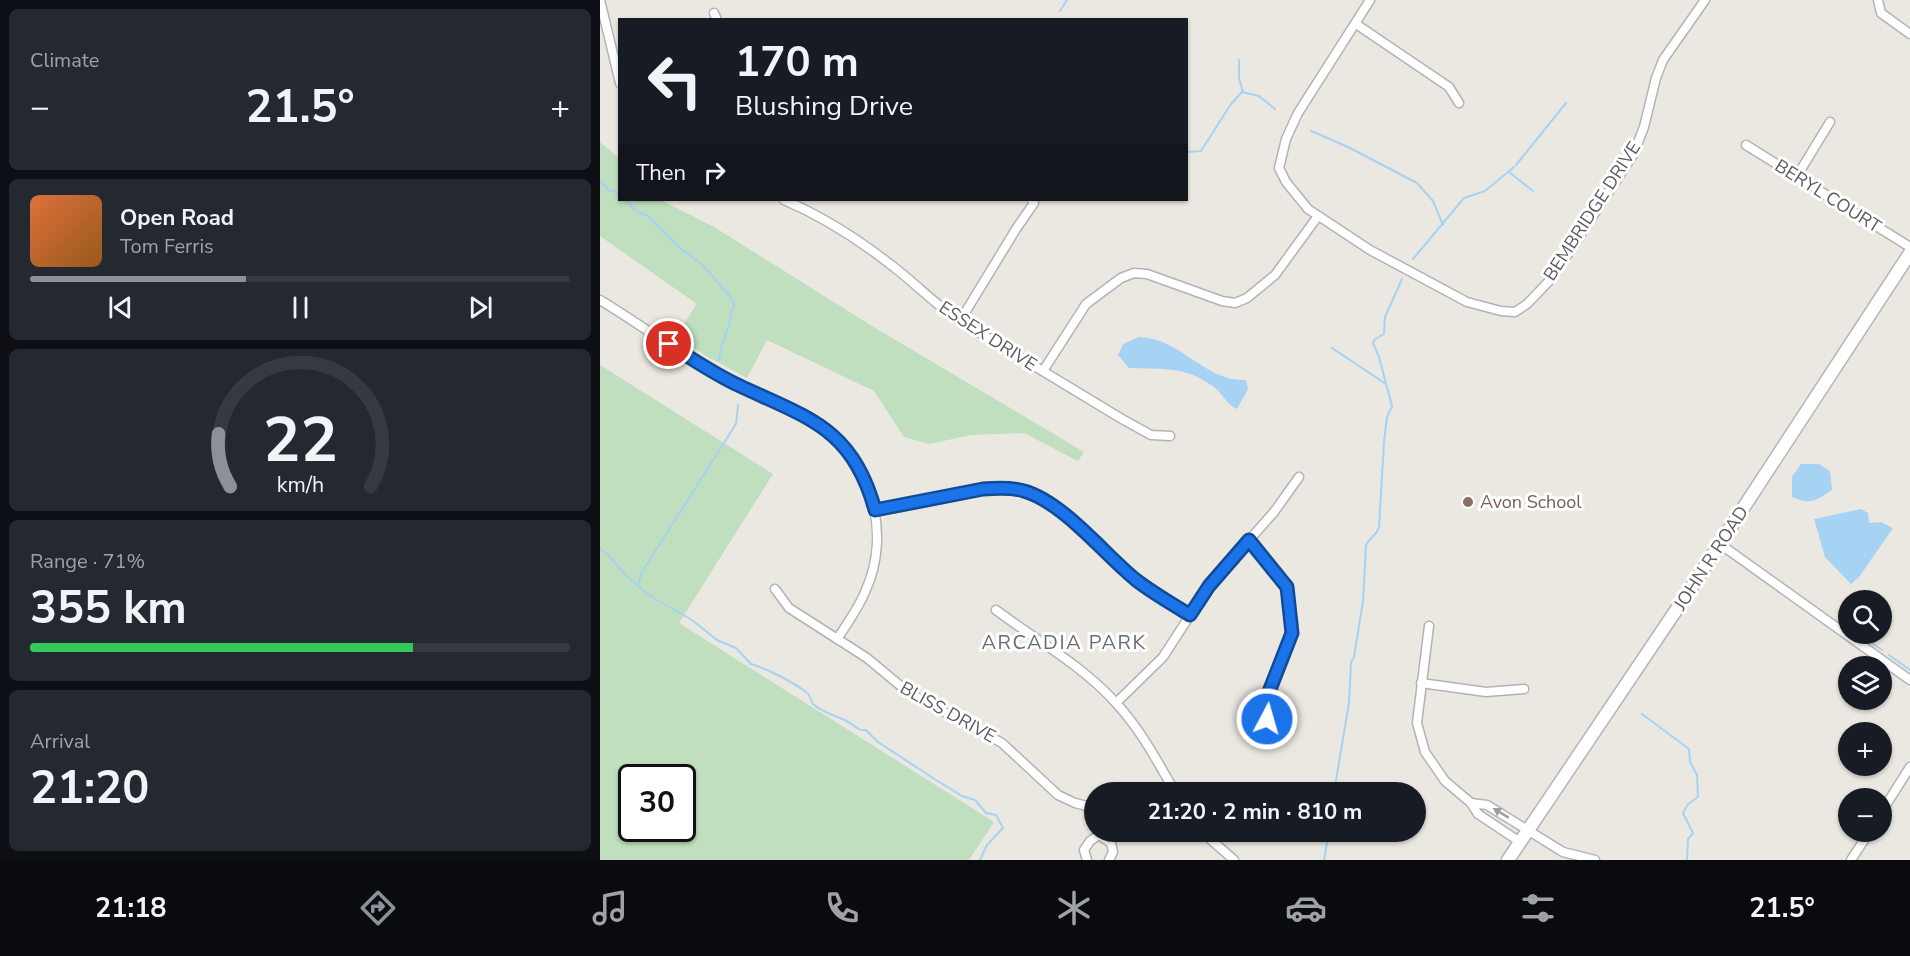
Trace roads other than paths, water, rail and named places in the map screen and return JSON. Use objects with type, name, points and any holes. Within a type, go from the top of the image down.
[{"type":"main road","name":"JOHN R ROAD","points":[[1508,860],[1720,544],[1910,253]]},
{"type":"street","points":[[600,0],[602,21],[618,76]]},
{"type":"street","points":[[1043,371],[1086,304],[1120,278],[1134,273],[1148,274],[1195,292],[1235,303],[1247,297],[1275,275],[1318,216],[1297,199],[1286,182],[1279,168],[1282,153],[1298,113],[1370,0]]},
{"type":"street","name":"BEMBRIDGE DRIVE","points":[[1318,216],[1370,250],[1467,302],[1515,312],[1527,304],[1552,278],[1633,154],[1644,127],[1656,78],[1663,60],[1705,0]]},
{"type":"street","points":[[1878,0],[1881,13],[1910,33]]},
{"type":"street","points":[[1356,24],[1449,87],[1459,103]]},
{"type":"street","points":[[1797,176],[1830,123]]},
{"type":"street","name":"BERYL COURT","points":[[1746,145],[1910,247]]},
{"type":"street","name":"ESSEX DRIVE","points":[[786,201],[853,237],[889,263],[945,312],[1151,435],[1170,436]]},
{"type":"street","points":[[960,321],[1034,203],[1033,201]]},
{"type":"street","points":[[600,300],[720,377],[818,423],[838,441],[857,464],[866,480],[875,510],[877,535],[873,569],[866,591],[837,639]]},
{"type":"street","points":[[1116,703],[1163,657],[1209,586],[1274,512],[1299,477]]},
{"type":"street","points":[[875,510],[983,489],[1000,487],[1023,490],[1041,497],[1137,580],[1190,615]]},
{"type":"street","points":[[1249,540],[1287,587],[1292,633],[1265,702],[1267,719]]},
{"type":"street","points":[[1720,544],[1910,680]]},
{"type":"street","name":"BLISS DRIVE","points":[[775,589],[789,608],[867,658],[909,693],[1002,742],[1058,795],[1084,806]]},
{"type":"street","points":[[996,610],[1081,672],[1116,703],[1150,747],[1170,782]]},
{"type":"street","points":[[1429,626],[1420,683],[1417,723],[1425,752],[1445,781],[1471,803],[1478,814],[1520,842]]},
{"type":"street","points":[[1420,683],[1486,692],[1524,689]]},
{"type":"street","points":[[1892,796],[1910,767]]},
{"type":"street","points":[[1471,803],[1487,805],[1563,852],[1595,860]]},
{"type":"street","points":[[1087,860],[1084,850],[1089,842]]},
{"type":"street","points":[[1109,860],[1113,852],[1110,842]]},
{"type":"street","points":[[1214,842],[1234,860]]},
{"type":"street","points":[[1851,860],[1863,842]]},
{"type":"water","points":[[1139,337],[1168,344],[1218,374],[1231,379],[1246,380],[1248,389],[1237,409],[1214,387],[1193,375],[1173,370],[1129,368],[1118,355],[1123,344]]},
{"type":"water","points":[[1801,464],[1819,464],[1830,471],[1832,490],[1813,501],[1792,497],[1792,477]]},
{"type":"water","points":[[1861,509],[1868,513],[1869,523],[1881,522],[1893,528],[1859,577],[1851,584],[1825,557],[1814,519]]},
{"type":"waterway","points":[[1060,11],[1067,0]]},
{"type":"waterway","points":[[1239,60],[1239,78],[1243,92]]},
{"type":"waterway","points":[[1188,152],[1201,151],[1231,104],[1242,92],[1259,96],[1275,109]]},
{"type":"waterway","points":[[1516,165],[1566,103]]},
{"type":"waterway","points":[[1311,131],[1348,147],[1417,183],[1433,201],[1443,225]]},
{"type":"waterway","points":[[1413,259],[1464,198],[1485,191],[1514,167]]},
{"type":"waterway","points":[[1509,172],[1533,191]]},
{"type":"waterway","points":[[600,181],[609,190],[618,193]]},
{"type":"waterway","points":[[627,201],[635,210],[648,216],[680,248],[703,265],[733,300],[734,306],[721,346],[719,360]]},
{"type":"waterway","points":[[1336,782],[1349,703],[1351,662],[1354,657],[1363,601],[1366,545],[1379,527],[1384,442],[1387,417],[1392,406],[1373,343],[1375,339],[1384,334],[1385,317],[1402,279]]},
{"type":"waterway","points":[[1332,348],[1386,384]]},
{"type":"waterway","points":[[638,585],[642,572],[736,424],[738,405]]},
{"type":"waterway","points":[[600,549],[607,553],[626,576],[652,597],[692,620],[717,640],[736,648],[751,664],[772,672],[808,693],[817,707],[859,729],[866,730],[878,742],[936,780],[962,796],[975,800],[986,813],[996,815],[1003,828],[987,845],[980,860]]},
{"type":"waterway","points":[[1873,644],[1882,650]]},
{"type":"waterway","points":[[1889,655],[1910,670]]},
{"type":"waterway","points":[[1642,714],[1689,749],[1690,762],[1697,775],[1698,797],[1688,804],[1683,813],[1693,833],[1688,839],[1687,860]]},
{"type":"waterway","points":[[1324,860],[1327,842]]},
{"type":"place","name":"Avon School","points":[[1468,502]]},
{"type":"district","name":"ARCADIA PARK","points":[[1064,642]]}]
